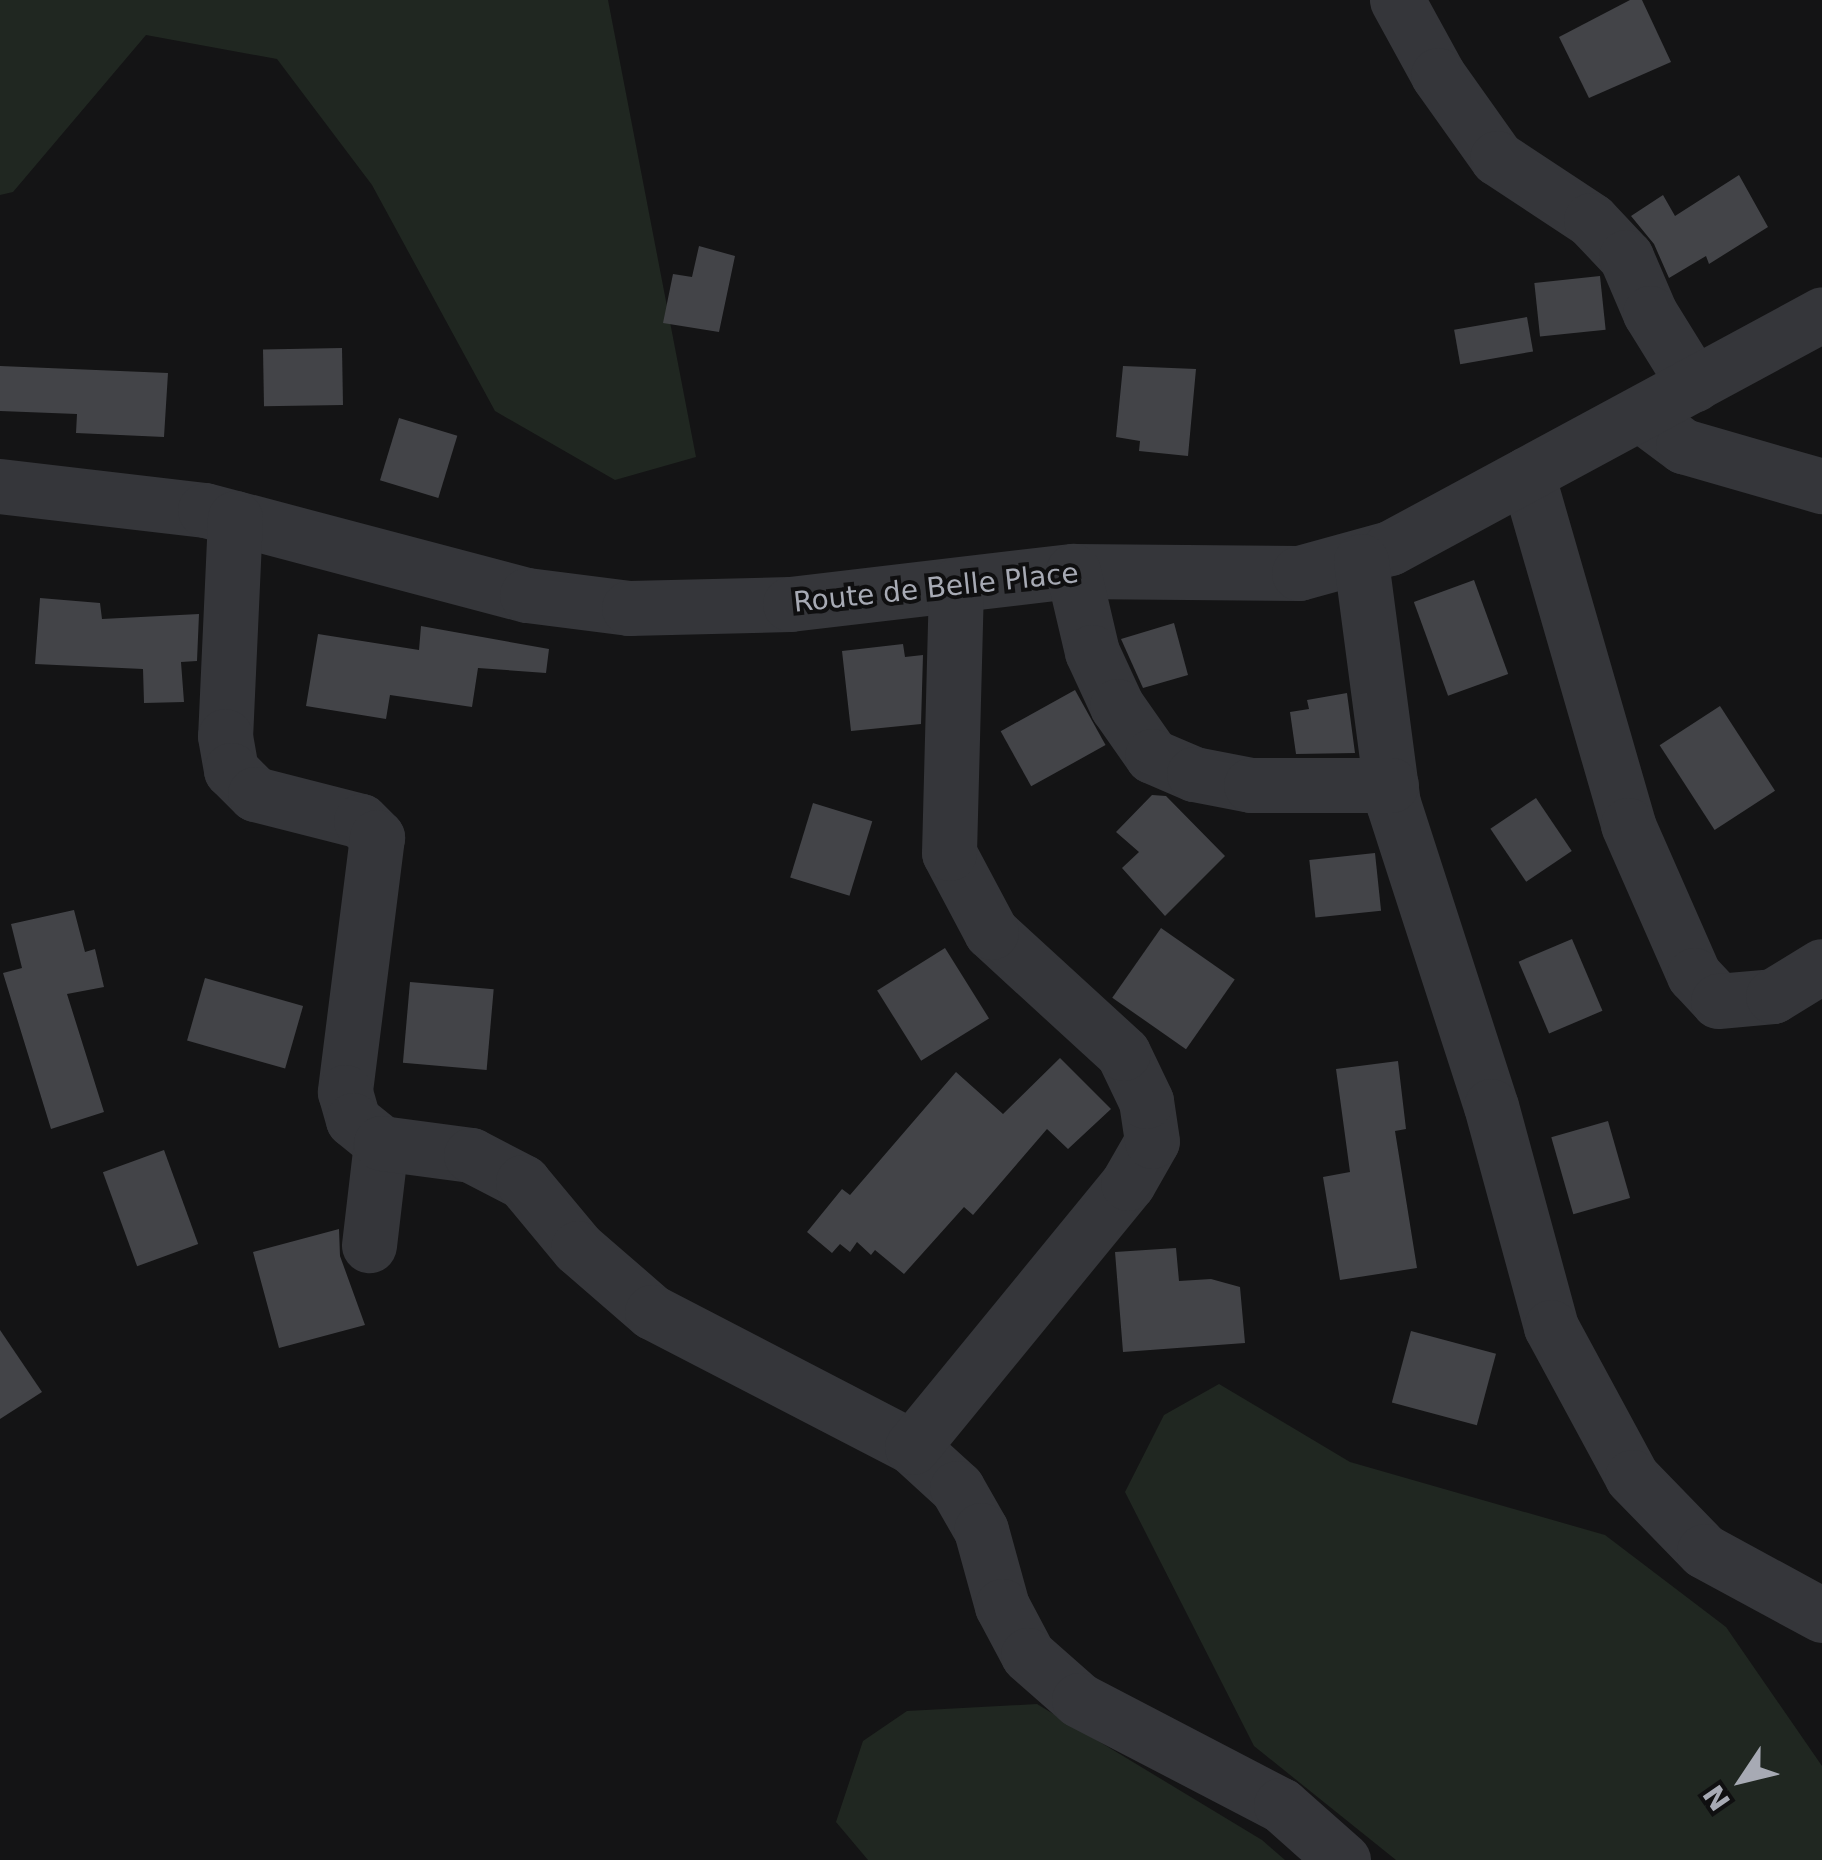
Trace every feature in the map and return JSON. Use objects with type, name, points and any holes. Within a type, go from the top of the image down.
[{"type":"street","points":[[1397,0],[1438,75],[1497,158],[1591,220],[1626,257],[1650,313],[1694,384]]},
{"type":"street","name":"Route de Belle Place","points":[[0,486],[128,498],[236,518],[526,595],[629,608],[726,609],[1072,572],[1299,573],[1361,560],[1822,314]]},
{"type":"street","points":[[1640,414],[1684,446],[1797,480],[1822,448]]},
{"type":"street","points":[[1527,474],[1628,825],[1694,975],[1718,1001],[1773,996],[1822,966]]},
{"type":"street","points":[[236,518],[225,736],[231,770],[256,794],[361,822],[377,837],[345,1092],[353,1120],[381,1143],[471,1155],[523,1182],[578,1248],[652,1312],[912,1446],[957,1488],[982,1530],[1002,1606],[1028,1655],[1078,1700],[1281,1805],[1343,1860]]},
{"type":"street","points":[[1361,560],[1390,786],[1552,1327],[1632,1477],[1704,1552],[1822,1615]]},
{"type":"street","points":[[1072,572],[1092,652],[1116,706],[1152,756],[1194,774],[1251,785],[1390,786]]},
{"type":"street","points":[[912,1446],[1128,1182],[1152,1141],[1146,1101],[1123,1053],[991,932],[949,853],[956,585]]},
{"type":"street","points":[[369,1245],[381,1143]]},
{"type":"shaded area","points":[[0,0],[608,0],[696,457],[615,480],[495,411],[372,185],[277,59],[146,35],[13,192],[0,195]]},
{"type":"shaded area","points":[[1219,1384],[1350,1462],[1605,1535],[1726,1627],[1822,1766],[1822,1860],[1396,1860],[1254,1746],[1125,1492],[1164,1415]]},
{"type":"shaded area","points":[[1037,1704],[1262,1840],[1285,1860],[868,1860],[836,1822],[863,1741],[907,1711]]},
{"type":"building","points":[[1630,0],[1642,0],[1671,62],[1589,98],[1559,37]]},
{"type":"building","points":[[1739,175],[1768,227],[1709,264],[1706,256],[1669,278],[1654,244],[1631,216],[1663,195],[1675,216]]},
{"type":"building","points":[[699,246],[735,256],[719,332],[663,323],[673,274],[692,277]]},
{"type":"building","points":[[1600,276],[1606,330],[1540,337],[1534,283]]},
{"type":"building","points":[[1527,317],[1533,351],[1460,364],[1454,330]]},
{"type":"building","points":[[342,348],[343,405],[264,406],[263,349]]},
{"type":"building","points":[[0,366],[168,373],[164,437],[76,433],[77,414],[0,411]]},
{"type":"building","points":[[1123,366],[1196,369],[1188,456],[1139,451],[1140,441],[1116,437]]},
{"type":"building","points":[[399,418],[457,436],[438,498],[380,480]]},
{"type":"building","points":[[1474,580],[1508,674],[1448,696],[1414,602]]},
{"type":"building","points":[[40,598],[100,603],[102,619],[199,614],[197,661],[181,662],[184,702],[144,703],[143,669],[35,664]]},
{"type":"building","points":[[1174,623],[1188,675],[1143,688],[1121,639]]},
{"type":"building","points":[[421,626],[549,649],[546,673],[478,668],[472,707],[390,695],[386,719],[306,706],[318,634],[419,650]]},
{"type":"building","points":[[903,644],[905,657],[923,655],[921,724],[851,731],[842,651]]},
{"type":"building","points":[[1075,690],[1106,745],[1031,786],[1001,731]]},
{"type":"building","points":[[1347,693],[1355,753],[1296,754],[1290,712],[1309,709],[1307,700]]},
{"type":"building","points":[[1720,706],[1775,791],[1715,830],[1660,745]]},
{"type":"building","points":[[1152,795],[1166,796],[1225,856],[1165,916],[1122,868],[1139,852],[1116,832]]},
{"type":"building","points":[[1536,798],[1572,851],[1526,882],[1490,829]]},
{"type":"building","points":[[813,803],[872,821],[849,896],[790,878]]},
{"type":"building","points":[[1375,853],[1381,911],[1315,918],[1309,860]]},
{"type":"building","points":[[74,910],[85,952],[95,949],[104,987],[67,994],[104,1112],[51,1129],[3,973],[22,968],[11,924]]},
{"type":"building","points":[[1161,928],[1235,980],[1186,1049],[1112,998]]},
{"type":"building","points":[[1572,939],[1602,1011],[1549,1033],[1519,962]]},
{"type":"building","points":[[945,948],[989,1018],[921,1061],[877,990]]},
{"type":"building","points":[[205,978],[303,1006],[285,1069],[187,1040]]},
{"type":"building","points":[[410,982],[494,989],[487,1070],[403,1063]]},
{"type":"building","points":[[1060,1058],[1111,1109],[1068,1149],[1047,1129],[973,1215],[964,1207],[904,1274],[875,1250],[871,1255],[857,1242],[850,1252],[840,1244],[832,1253],[807,1232],[842,1189],[850,1195],[956,1072],[1003,1114]]},
{"type":"building","points":[[1398,1061],[1406,1129],[1395,1131],[1417,1268],[1340,1280],[1323,1177],[1350,1172],[1336,1069]]},
{"type":"building","points":[[1608,1121],[1630,1198],[1573,1214],[1551,1137]]},
{"type":"building","points":[[164,1150],[198,1244],[137,1266],[103,1172]]},
{"type":"building","points":[[339,1229],[340,1256],[365,1325],[279,1348],[253,1252]]},
{"type":"building","points":[[1176,1248],[1179,1281],[1211,1279],[1240,1287],[1245,1343],[1123,1352],[1115,1252]]},
{"type":"building","points":[[0,1330],[42,1392],[0,1419]]},
{"type":"building","points":[[1411,1331],[1496,1354],[1477,1425],[1392,1402]]}]
